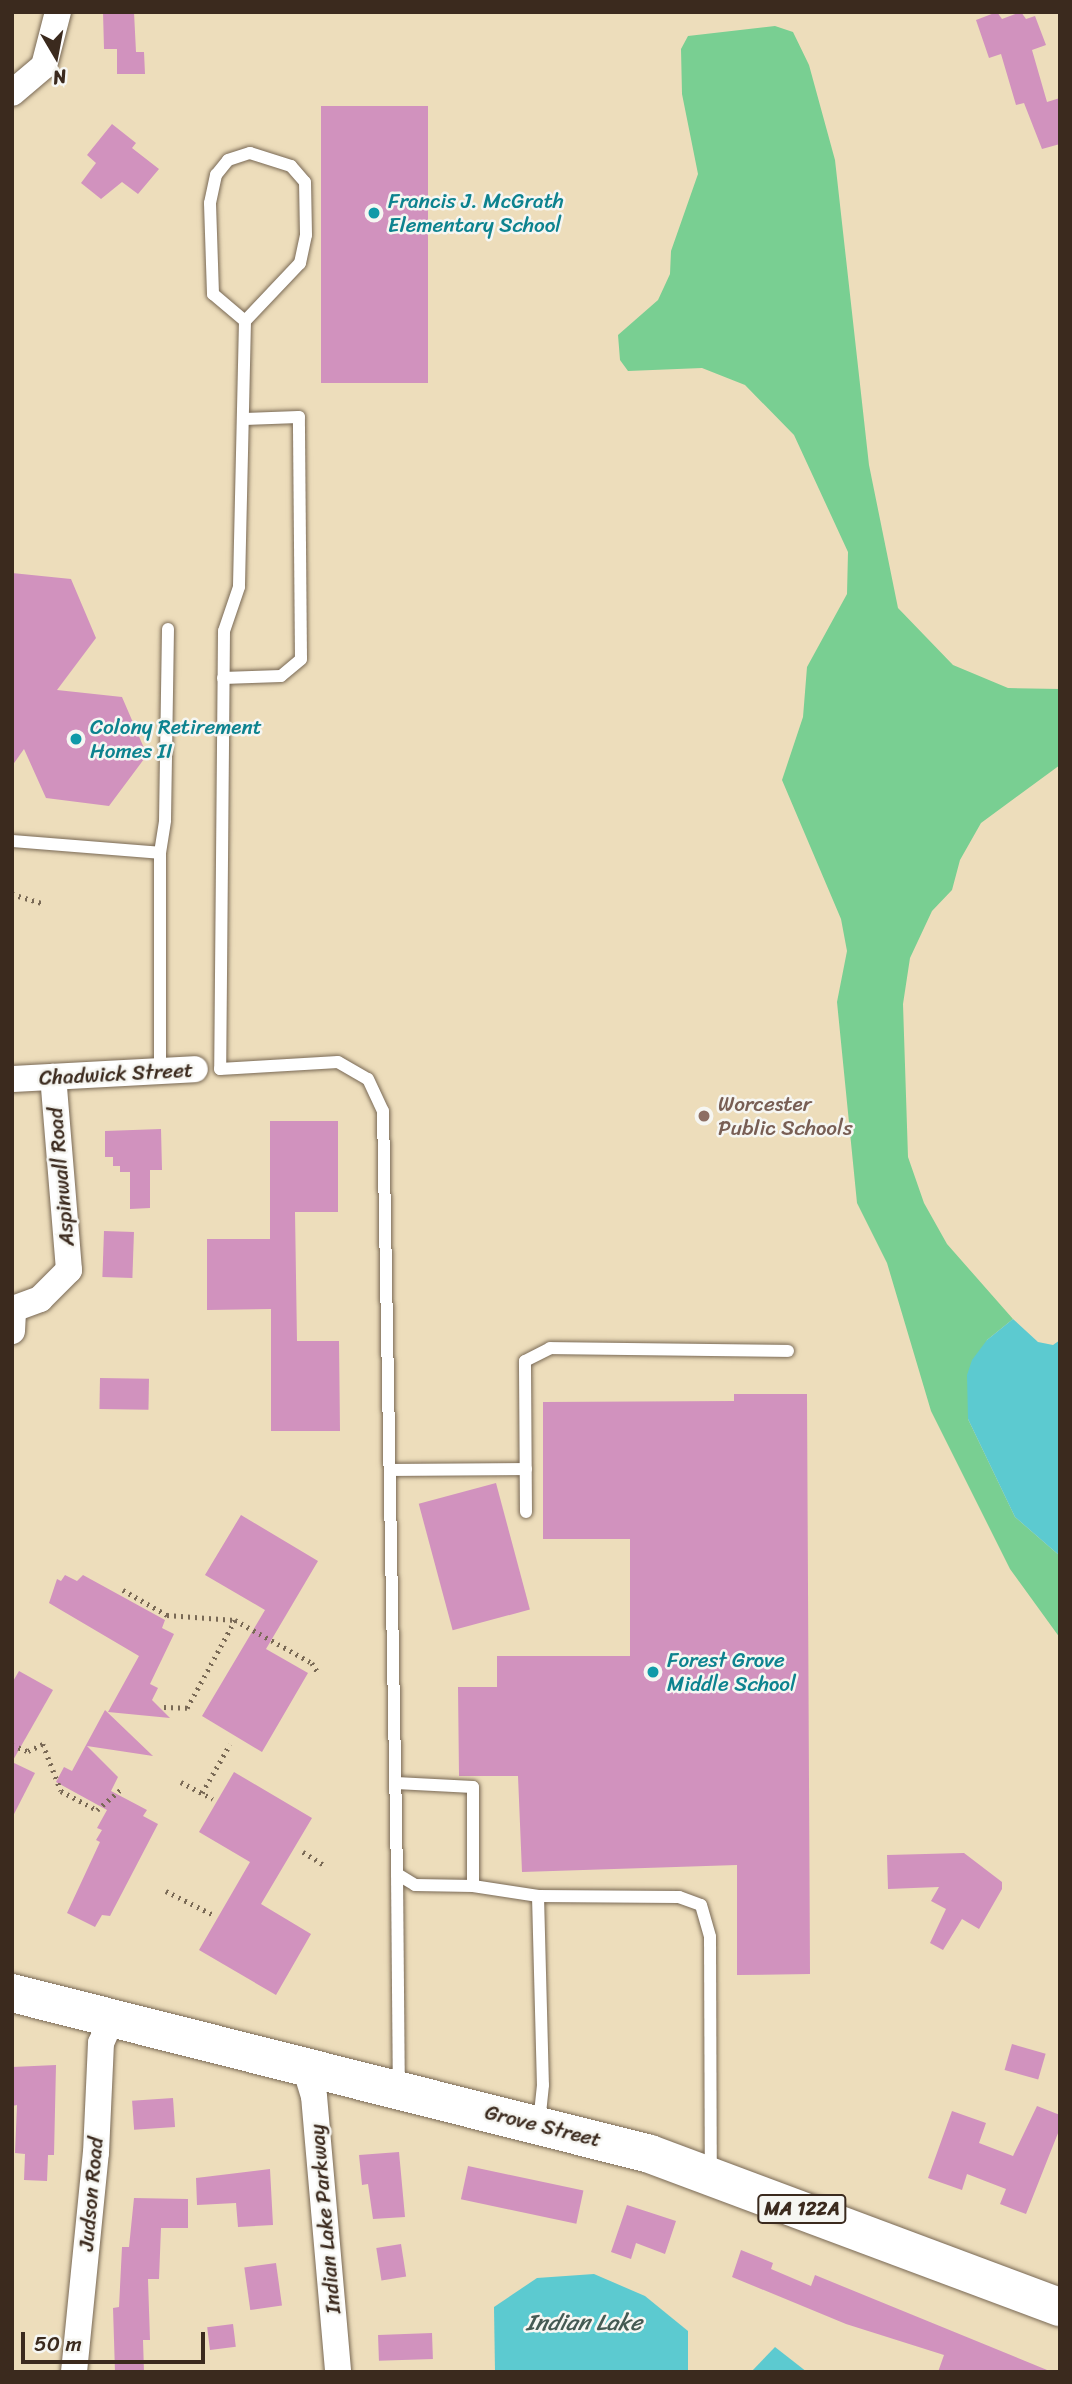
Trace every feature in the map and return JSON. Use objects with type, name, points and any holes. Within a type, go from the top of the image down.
[{"type":"main road","name":"Grove Street","points":[[12,1993],[539,2124],[711,2175],[1060,2306]]},
{"type":"street","points":[[12,93],[32,81],[44,66],[58,12]]},
{"type":"street","name":"Chadwick Street","points":[[12,1079],[208,1069]]},
{"type":"street","name":"Aspinwall Road","points":[[12,1331],[13,1309],[40,1299],[69,1270],[52,1077]]},
{"type":"street","name":"Judson Road","points":[[74,2372],[96,2153],[101,2043],[112,2018]]},
{"type":"street","name":"Indian Lake Parkway","points":[[305,2067],[314,2096],[338,2372]]},
{"type":"lane","points":[[245,321],[213,294],[210,203],[216,175],[228,160],[250,153],[291,166],[304,182],[306,235],[300,263],[245,321],[239,587],[224,631],[208,1069],[338,1062],[362,1072],[379,1097],[386,1140],[399,2091]]},
{"type":"lane","points":[[223,678],[281,676],[301,659],[299,417],[244,419]]},
{"type":"lane","points":[[160,1071],[160,852],[165,820],[168,629]]},
{"type":"lane","points":[[12,841],[160,852]]},
{"type":"lane","points":[[526,1511],[525,1361],[550,1348],[788,1351]]},
{"type":"lane","points":[[392,1470],[526,1469]]},
{"type":"lane","points":[[396,1783],[473,1787],[473,1886]]},
{"type":"lane","points":[[397,1874],[415,1885],[473,1886],[538,1896],[679,1898],[701,1905],[710,1937],[714,2147],[711,2175]]},
{"type":"lane","points":[[538,1896],[543,2085],[539,2124]]},
{"type":"path","points":[[12,894],[45,904]]},
{"type":"path","points":[[122,1590],[167,1615],[235,1620],[312,1663],[318,1674]]},
{"type":"path","points":[[164,1707],[187,1708],[235,1620]]},
{"type":"path","points":[[12,1745],[28,1751],[43,1744],[61,1791],[97,1810],[122,1788]]},
{"type":"path","points":[[201,1793],[230,1744]]},
{"type":"path","points":[[181,1782],[213,1799]]},
{"type":"path","points":[[303,1852],[325,1866]]},
{"type":"path","points":[[166,1891],[214,1915]]},
{"type":"green space","points":[[775,26],[793,32],[809,65],[835,160],[869,465],[898,608],[953,665],[1008,688],[1060,689],[1060,765],[981,823],[960,860],[952,890],[932,911],[910,958],[903,1004],[908,1157],[924,1203],[947,1244],[1013,1319],[987,1340],[968,1419],[1015,1517],[1060,1556],[1060,1638],[1010,1569],[931,1411],[887,1263],[857,1203],[837,1002],[847,951],[841,919],[782,780],[803,717],[807,667],[847,594],[848,552],[794,435],[745,385],[702,368],[628,371],[620,360],[618,335],[658,300],[670,274],[671,251],[698,174],[682,94],[681,49],[688,36]]},
{"type":"water","points":[[1013,1319],[1038,1342],[1053,1345],[1060,1340],[1060,1556],[1015,1517],[968,1419],[967,1375],[972,1360],[987,1340]]},
{"type":"water","name":"Indian Lake","points":[[594,2274],[645,2296],[688,2331],[688,2372],[495,2372],[494,2307],[537,2278]]},
{"type":"water","points":[[775,2347],[807,2372],[751,2372]]},
{"type":"building","points":[[103,12],[134,12],[136,52],[144,52],[145,74],[117,74],[117,49],[104,49]]},
{"type":"building","points":[[997,12],[1002,19],[1021,12],[1026,19],[1035,16],[1046,45],[1032,50],[1047,102],[1060,98],[1060,144],[1042,149],[1024,103],[1016,105],[1001,54],[989,58],[976,20]]},
{"type":"building","name":"Francis J. McGrath Elementary School","points":[[321,106],[428,106],[428,383],[321,383]]},
{"type":"building","points":[[112,124],[136,143],[132,148],[159,169],[138,194],[122,182],[101,199],[81,183],[96,163],[87,155]]},
{"type":"building","points":[[12,573],[71,579],[96,638],[57,690],[122,697],[147,755],[109,806],[46,798],[24,749],[12,766]]},
{"type":"building","points":[[270,1121],[338,1121],[338,1212],[295,1212],[297,1341],[339,1341],[340,1431],[271,1431],[271,1309],[207,1310],[207,1239],[270,1239]]},
{"type":"building","points":[[161,1129],[162,1170],[150,1170],[150,1208],[130,1209],[130,1172],[120,1172],[120,1166],[113,1166],[113,1157],[105,1157],[105,1131]]},
{"type":"building","points":[[104,1231],[134,1232],[132,1278],[102,1277]]},
{"type":"building","points":[[100,1378],[149,1379],[148,1410],[99,1409]]},
{"type":"building","name":"Forest Grove Middle School","points":[[734,1394],[807,1394],[810,1974],[737,1975],[737,1865],[522,1872],[518,1776],[459,1776],[458,1687],[497,1687],[497,1656],[630,1656],[630,1539],[543,1539],[543,1402],[734,1401]]},
{"type":"building","points":[[496,1483],[530,1610],[453,1630],[419,1504]]},
{"type":"building","points":[[241,1515],[318,1561],[266,1649],[308,1673],[262,1752],[202,1716],[265,1610],[205,1575]]},
{"type":"building","points":[[65,1575],[77,1581],[83,1575],[165,1620],[162,1628],[174,1634],[150,1684],[158,1688],[152,1700],[170,1718],[108,1712],[139,1656],[49,1603],[57,1579],[61,1581]]},
{"type":"building","points":[[19,1671],[53,1690],[12,1762],[12,1683]]},
{"type":"building","points":[[105,1710],[153,1756],[87,1746],[118,1777],[111,1791],[147,1810],[143,1816],[158,1824],[110,1916],[102,1915],[95,1927],[67,1913],[100,1842],[96,1840],[102,1830],[97,1828],[107,1810],[56,1782],[64,1767],[72,1771]]},
{"type":"building","points":[[12,1762],[35,1773],[12,1818]]},
{"type":"building","points":[[234,1772],[312,1818],[261,1904],[311,1934],[276,1995],[199,1950],[250,1862],[199,1832]]},
{"type":"building","points":[[964,1853],[1002,1882],[1002,1889],[979,1929],[962,1919],[943,1950],[930,1943],[946,1909],[931,1901],[939,1887],[888,1889],[887,1855]]},
{"type":"building","points":[[1012,2044],[1046,2054],[1038,2080],[1005,2070]]},
{"type":"building","points":[[56,2065],[54,2155],[48,2155],[47,2181],[24,2180],[25,2154],[15,2153],[17,2105],[12,2106],[12,2067]]},
{"type":"building","points":[[173,2098],[175,2127],[134,2130],[132,2101]]},
{"type":"building","points":[[1037,2106],[1060,2115],[1060,2128],[1026,2214],[1000,2204],[1006,2189],[967,2174],[962,2190],[928,2178],[952,2111],[986,2123],[979,2143],[1013,2156]]},
{"type":"building","points":[[399,2152],[405,2217],[373,2219],[368,2184],[362,2185],[359,2155]]},
{"type":"building","points":[[468,2166],[583,2191],[576,2224],[461,2199]]},
{"type":"building","points":[[270,2169],[273,2225],[238,2227],[236,2203],[197,2205],[196,2178]]},
{"type":"building","points":[[134,2198],[188,2199],[188,2228],[161,2228],[159,2279],[148,2279],[150,2340],[143,2340],[144,2372],[115,2372],[113,2308],[119,2307],[122,2247],[129,2247]]},
{"type":"building","points":[[627,2205],[676,2221],[665,2254],[636,2243],[631,2259],[611,2252]]},
{"type":"building","points":[[401,2244],[406,2277],[381,2281],[376,2248]]},
{"type":"building","points":[[741,2250],[773,2263],[771,2269],[811,2286],[815,2275],[1052,2372],[938,2372],[944,2355],[846,2324],[732,2277]]},
{"type":"building","points":[[276,2263],[282,2306],[250,2310],[244,2267]]},
{"type":"building","points":[[233,2324],[236,2347],[210,2350],[207,2327]]},
{"type":"building","points":[[432,2333],[433,2359],[379,2361],[378,2335]]},
{"type":"place","name":"Francis J. McGrath Elementary School","points":[[374,213]]},
{"type":"place","name":"Colony Retirement Homes II","points":[[76,739]]},
{"type":"place","name":"Worcester Public Schools","points":[[704,1116]]},
{"type":"place","name":"Forest Grove Middle School","points":[[653,1672]]}]
